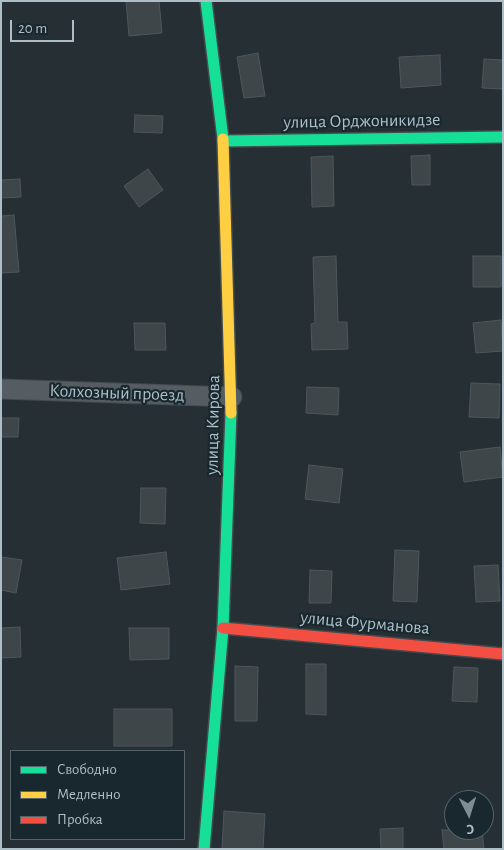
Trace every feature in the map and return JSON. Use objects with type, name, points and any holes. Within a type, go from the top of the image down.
[{"type":"street","name":"улица Кирова","points":[[204,849],[223,628],[232,397],[223,141],[206,1]]},
{"type":"street","name":"улица Орджоникидзе","points":[[223,141],[503,137]]},
{"type":"street","name":"Колхозный проезд","points":[[1,390],[232,397]]},
{"type":"street","name":"улица Фурманова","points":[[223,628],[503,654]]},
{"type":"building","points":[[126,1],[159,1],[162,33],[129,36]]},
{"type":"building","points":[[258,53],[265,96],[244,98],[237,57]]},
{"type":"building","points":[[440,55],[441,85],[401,88],[399,57]]},
{"type":"building","points":[[484,59],[503,60],[503,89],[482,88]]},
{"type":"building","points":[[135,115],[163,116],[162,133],[134,132]]},
{"type":"building","points":[[430,155],[430,185],[412,185],[411,156]]},
{"type":"building","points":[[333,156],[334,206],[312,207],[311,157]]},
{"type":"building","points":[[148,169],[163,190],[139,207],[124,186]]},
{"type":"building","points":[[20,179],[21,197],[1,198],[1,180]]},
{"type":"building","points":[[14,215],[19,272],[1,273],[1,216]]},
{"type":"building","points":[[336,256],[338,322],[347,322],[348,349],[312,350],[311,324],[315,323],[313,257]]},
{"type":"building","points":[[473,256],[501,256],[501,287],[473,287]]},
{"type":"building","points":[[501,320],[503,351],[476,353],[473,323]]},
{"type":"building","points":[[134,323],[165,323],[166,350],[135,350]]},
{"type":"building","points":[[471,383],[500,384],[499,418],[469,417]]},
{"type":"building","points":[[307,387],[339,388],[338,415],[306,413]]},
{"type":"building","points":[[1,418],[19,418],[18,437],[1,437]]},
{"type":"building","points":[[500,447],[503,477],[464,482],[460,452]]},
{"type":"building","points":[[309,465],[343,469],[339,503],[305,499]]},
{"type":"building","points":[[141,488],[166,488],[165,524],[140,523]]},
{"type":"building","points":[[395,550],[419,551],[417,602],[393,601]]},
{"type":"building","points":[[166,552],[170,584],[121,590],[117,558]]},
{"type":"building","points":[[1,557],[22,560],[16,593],[1,590]]},
{"type":"building","points":[[498,565],[500,601],[476,602],[474,566]]},
{"type":"building","points":[[310,570],[332,571],[331,603],[309,603]]},
{"type":"building","points":[[20,627],[21,657],[1,658],[1,628]]},
{"type":"building","points":[[129,628],[169,628],[169,659],[130,660]]},
{"type":"building","points":[[306,664],[326,664],[326,715],[306,714]]},
{"type":"building","points":[[235,666],[258,667],[257,721],[235,721]]},
{"type":"building","points":[[454,667],[478,668],[477,702],[452,701]]},
{"type":"building","points":[[114,709],[172,709],[172,746],[114,746]]},
{"type":"building","points":[[224,811],[265,814],[263,849],[222,849]]},
{"type":"building","points":[[403,828],[403,849],[381,849],[380,829]]},
{"type":"building","points":[[442,830],[444,830],[444,840],[483,840],[484,849],[444,849]]},
{"type":"traffic: fast","points":[[206,1],[223,139]]},
{"type":"traffic: fast","points":[[223,141],[503,137]]},
{"type":"traffic: fast","points":[[204,849],[223,628],[231,413]]},
{"type":"traffic: slow","points":[[223,139],[231,413]]},
{"type":"traffic: jam","points":[[223,628],[503,654]]}]
